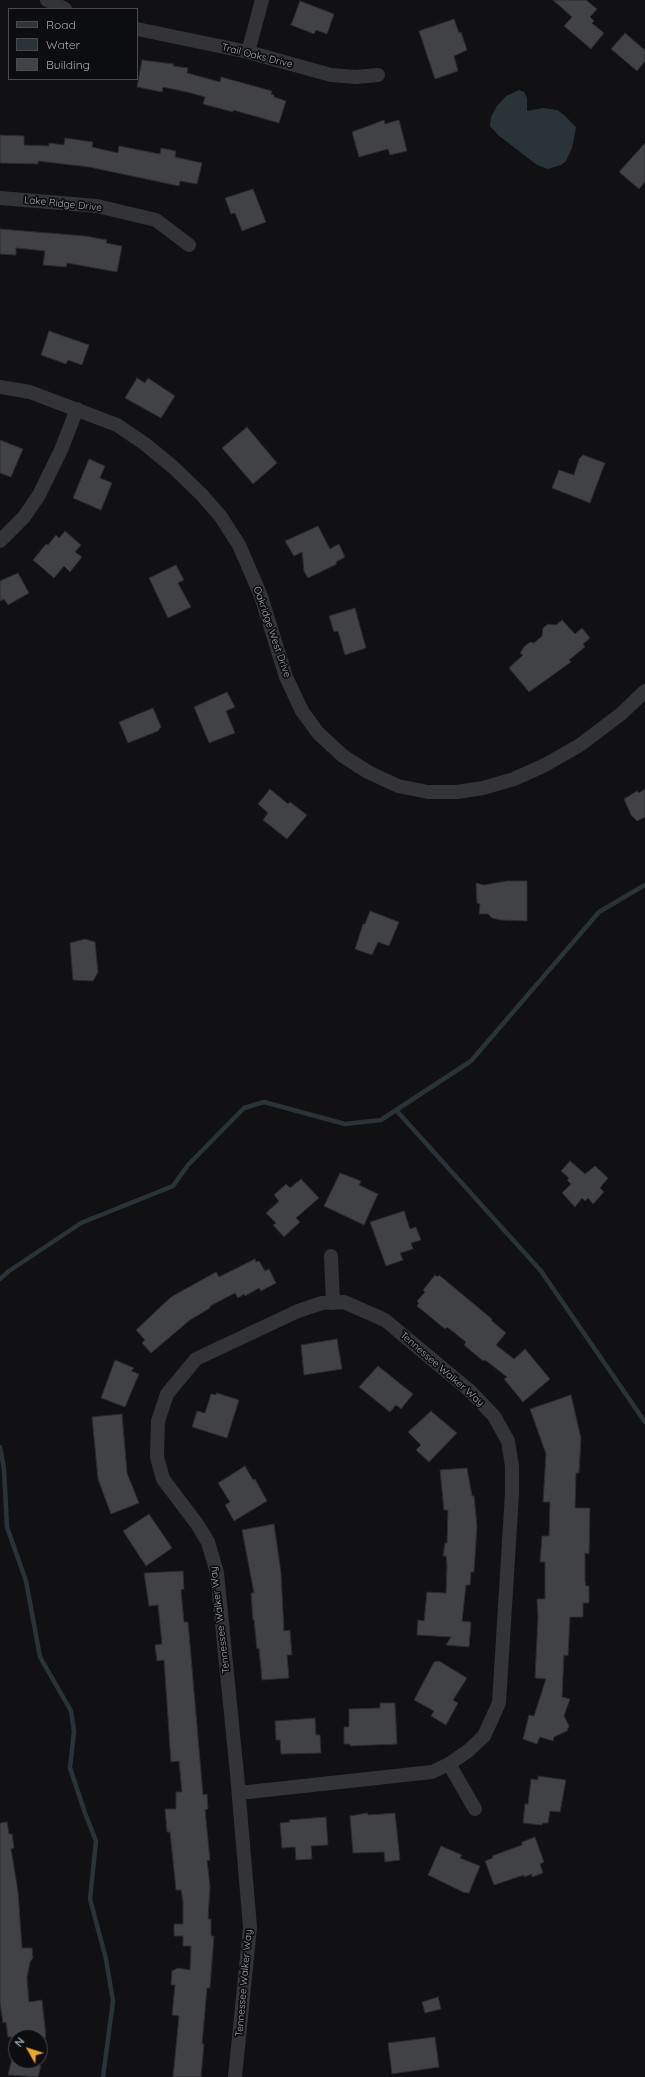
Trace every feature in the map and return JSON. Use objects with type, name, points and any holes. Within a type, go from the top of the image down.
[{"type":"street","points":[[47,0],[63,8]]},
{"type":"street","points":[[248,52],[262,0]]},
{"type":"street","name":"Trail Oaks Drive","points":[[138,29],[248,52],[331,75],[356,77],[378,75]]},
{"type":"street","name":"Lake Ridge Drive","points":[[0,198],[97,206],[156,220],[189,245]]},
{"type":"street","name":"Oakridge West Drive","points":[[0,387],[30,392],[117,425],[146,444],[174,466],[202,495],[221,517],[238,545],[261,596],[286,677],[302,711],[318,733],[343,756],[368,772],[398,786],[428,792],[457,792],[483,788],[514,779],[545,765],[584,742],[621,714],[645,691]]},
{"type":"street","points":[[0,541],[24,517],[39,495],[61,450],[77,409]]},
{"type":"street","points":[[331,1256],[333,1303]]},
{"type":"street","name":"Tennessee Walker Way","points":[[235,2077],[250,1927],[239,1794],[217,1573],[208,1542],[197,1524],[163,1479],[157,1457],[158,1420],[167,1394],[196,1359],[298,1311],[322,1303],[344,1302],[385,1320],[470,1391],[494,1416],[508,1441],[512,1466],[512,1494],[499,1703],[484,1736],[468,1751],[449,1764],[432,1772],[239,1794]]},
{"type":"street","points":[[449,1764],[475,1809]]},
{"type":"water","points":[[519,90],[524,92],[527,98],[527,111],[543,108],[557,110],[576,127],[572,148],[566,161],[561,165],[548,169],[537,165],[498,135],[490,126],[491,117],[497,106],[506,96]]},
{"type":"building","points":[[553,0],[586,0],[597,9],[590,17],[594,21],[592,23],[604,33],[591,49],[564,26],[572,17]]},
{"type":"building","points":[[300,1],[334,14],[327,34],[316,30],[314,34],[291,25]]},
{"type":"building","points":[[454,19],[459,33],[461,32],[467,50],[454,56],[458,71],[435,79],[419,31]]},
{"type":"building","points":[[625,33],[645,50],[645,61],[637,71],[611,49]]},
{"type":"building","points":[[142,60],[174,64],[173,66],[188,68],[187,73],[220,82],[221,77],[272,91],[271,94],[274,95],[274,97],[286,101],[279,123],[233,110],[233,112],[203,104],[205,97],[191,93],[163,87],[162,92],[137,87]]},
{"type":"building","points":[[384,120],[385,124],[399,120],[407,151],[390,155],[388,149],[359,157],[352,132]]},
{"type":"building","points":[[0,135],[24,136],[24,145],[49,146],[49,143],[64,145],[65,138],[93,142],[92,147],[118,153],[119,146],[160,154],[161,148],[176,151],[175,157],[202,163],[197,184],[180,181],[179,186],[89,167],[38,161],[38,164],[0,163]]},
{"type":"building","points":[[645,143],[645,182],[639,189],[619,172]]},
{"type":"building","points":[[253,189],[266,222],[242,231],[235,213],[231,214],[225,198]]},
{"type":"building","points":[[0,229],[85,236],[107,240],[106,243],[122,246],[117,272],[67,263],[66,267],[43,265],[45,251],[16,248],[16,255],[0,254]]},
{"type":"building","points":[[49,331],[89,345],[82,365],[68,360],[66,364],[41,355]]},
{"type":"building","points":[[137,378],[145,383],[148,378],[175,396],[161,418],[125,398]]},
{"type":"building","points":[[247,427],[277,463],[253,484],[222,448]]},
{"type":"building","points":[[0,440],[23,449],[11,477],[0,473]]},
{"type":"building","points":[[583,455],[605,463],[590,503],[552,488],[559,470],[574,475],[579,459]]},
{"type":"building","points":[[89,459],[105,466],[100,478],[112,483],[101,510],[73,498]]},
{"type":"building","points":[[318,526],[330,549],[339,544],[345,557],[336,562],[337,564],[308,578],[304,571],[302,552],[294,556],[285,541]]},
{"type":"building","points":[[65,531],[81,545],[75,552],[82,557],[70,572],[64,566],[54,578],[33,560],[46,544],[48,545],[56,535],[59,538]]},
{"type":"building","points":[[176,565],[184,580],[178,583],[191,607],[168,618],[149,578]]},
{"type":"building","points":[[18,573],[29,593],[8,605],[4,599],[0,601],[0,581]]},
{"type":"building","points":[[355,608],[366,648],[345,655],[338,631],[334,632],[329,616]]},
{"type":"building","points":[[562,620],[575,634],[582,628],[590,638],[583,644],[585,647],[569,660],[571,662],[529,692],[509,668],[523,655],[520,653],[524,647],[530,642],[534,643],[542,636],[543,628],[548,624],[556,625]]},
{"type":"building","points":[[227,692],[235,707],[226,711],[235,733],[209,743],[194,707]]},
{"type":"building","points":[[153,708],[161,727],[158,731],[128,743],[119,722]]},
{"type":"building","points":[[270,789],[288,804],[290,802],[307,815],[287,839],[263,820],[268,813],[258,804]]},
{"type":"building","points":[[645,789],[645,817],[637,821],[631,815],[624,799],[637,791],[639,793]]},
{"type":"building","points":[[507,881],[527,881],[527,921],[501,920],[492,918],[488,914],[479,914],[480,904],[477,903],[476,883],[484,885]]},
{"type":"building","points":[[370,911],[399,922],[389,946],[378,942],[372,955],[355,949],[363,924],[365,924]]},
{"type":"building","points":[[85,939],[95,942],[98,972],[93,981],[73,980],[70,943]]},
{"type":"building","points":[[570,1161],[585,1174],[595,1166],[608,1178],[600,1188],[604,1192],[593,1204],[588,1198],[585,1201],[582,1198],[575,1207],[562,1193],[571,1184],[567,1180],[569,1178],[561,1171]]},
{"type":"building","points":[[340,1173],[361,1181],[359,1185],[378,1194],[364,1225],[324,1206]]},
{"type":"building","points":[[301,1179],[319,1198],[296,1218],[300,1222],[284,1237],[273,1225],[276,1223],[266,1213],[279,1201],[274,1195],[286,1184],[290,1188]]},
{"type":"building","points":[[404,1211],[410,1229],[416,1227],[421,1240],[411,1243],[413,1249],[400,1253],[403,1260],[386,1266],[370,1222]]},
{"type":"building","points":[[255,1259],[256,1262],[259,1261],[265,1271],[269,1269],[276,1283],[261,1291],[259,1288],[245,1296],[244,1294],[238,1298],[235,1293],[210,1306],[210,1308],[190,1320],[151,1353],[142,1343],[145,1340],[136,1330],[171,1297],[216,1272],[219,1277]]},
{"type":"building","points":[[435,1275],[437,1277],[439,1275],[492,1319],[491,1320],[506,1333],[496,1345],[514,1359],[525,1349],[550,1379],[523,1402],[504,1379],[507,1377],[485,1360],[483,1361],[464,1345],[466,1342],[447,1327],[445,1329],[417,1306],[419,1303],[417,1301],[425,1292],[423,1290]]},
{"type":"building","points":[[337,1339],[342,1369],[304,1375],[301,1345]]},
{"type":"building","points":[[115,1360],[134,1368],[131,1371],[139,1374],[125,1407],[101,1398]]},
{"type":"building","points":[[378,1366],[413,1394],[401,1409],[396,1405],[390,1412],[359,1387]]},
{"type":"building","points":[[217,1393],[239,1400],[227,1438],[192,1427],[197,1411],[205,1413],[211,1394],[216,1395]]},
{"type":"building","points":[[571,1395],[581,1438],[579,1473],[576,1473],[575,1508],[590,1508],[589,1554],[585,1553],[585,1581],[586,1586],[589,1586],[589,1603],[583,1603],[583,1617],[570,1617],[568,1656],[564,1655],[562,1697],[570,1699],[564,1716],[569,1726],[567,1731],[554,1737],[553,1741],[540,1737],[537,1744],[523,1739],[529,1715],[534,1716],[546,1679],[535,1678],[538,1617],[537,1599],[545,1599],[545,1562],[540,1562],[542,1536],[549,1536],[550,1502],[543,1502],[546,1454],[530,1409]]},
{"type":"building","points":[[431,1411],[457,1433],[429,1462],[416,1450],[421,1445],[408,1432]]},
{"type":"building","points":[[122,1414],[127,1473],[139,1503],[111,1514],[98,1479],[92,1417]]},
{"type":"building","points":[[245,1466],[253,1480],[255,1479],[267,1501],[234,1521],[225,1505],[230,1502],[218,1483]]},
{"type":"building","points":[[467,1468],[472,1496],[474,1496],[477,1526],[474,1572],[471,1572],[470,1585],[466,1585],[462,1621],[471,1622],[469,1647],[446,1645],[451,1637],[417,1635],[418,1620],[424,1621],[427,1592],[446,1593],[447,1565],[446,1556],[443,1556],[445,1543],[447,1543],[448,1510],[444,1510],[440,1470]]},
{"type":"building","points":[[149,1514],[172,1548],[146,1566],[123,1531]]},
{"type":"building","points":[[274,1524],[281,1573],[284,1631],[290,1630],[292,1655],[287,1655],[289,1678],[262,1680],[259,1648],[257,1649],[253,1620],[251,1593],[254,1593],[242,1530]]},
{"type":"building","points":[[183,1571],[184,1589],[181,1590],[184,1622],[188,1622],[203,1795],[207,1794],[208,1809],[205,1810],[210,1860],[207,1861],[210,1886],[208,1919],[211,1919],[211,1936],[214,1936],[210,1988],[207,1988],[202,2044],[204,2044],[201,2077],[173,2077],[179,2016],[172,2015],[175,1985],[171,1985],[172,1971],[178,1968],[190,1970],[191,1946],[183,1946],[183,1936],[174,1936],[174,1924],[183,1924],[183,1902],[181,1890],[176,1890],[170,1832],[167,1832],[165,1809],[176,1809],[176,1792],[182,1792],[179,1761],[171,1762],[164,1660],[157,1661],[155,1645],[162,1644],[158,1605],[149,1606],[144,1573]]},
{"type":"building","points":[[439,1661],[467,1678],[453,1700],[458,1703],[446,1725],[431,1716],[434,1711],[414,1700],[434,1662]]},
{"type":"building","points":[[380,1703],[395,1703],[397,1744],[350,1746],[350,1744],[344,1744],[344,1727],[349,1727],[349,1709],[380,1708]]},
{"type":"building","points":[[315,1718],[316,1735],[320,1735],[321,1753],[281,1754],[280,1740],[276,1740],[275,1721]]},
{"type":"building","points":[[538,1776],[566,1780],[560,1812],[550,1811],[548,1823],[543,1823],[542,1825],[523,1823],[525,1804],[528,1804],[531,1779],[538,1780]]},
{"type":"building","points":[[367,1813],[368,1815],[395,1813],[400,1860],[385,1862],[384,1852],[353,1853],[350,1816]]},
{"type":"building","points":[[326,1817],[328,1845],[311,1846],[312,1859],[296,1860],[295,1847],[282,1848],[280,1823],[290,1822],[289,1820]]},
{"type":"building","points":[[7,1822],[9,1834],[12,1834],[14,1848],[11,1849],[18,1891],[22,1948],[32,1948],[33,1958],[30,1962],[27,1978],[29,2002],[42,2000],[45,2029],[8,2029],[8,2037],[6,2022],[3,2023],[0,2003],[0,1823]]},
{"type":"building","points":[[535,1837],[544,1862],[540,1864],[543,1873],[532,1877],[532,1874],[524,1877],[524,1875],[494,1885],[485,1861],[493,1858],[492,1856],[522,1845],[522,1842]]},
{"type":"building","points":[[441,1846],[462,1855],[460,1858],[480,1866],[469,1893],[463,1892],[428,1875]]},
{"type":"building","points":[[438,1997],[441,2009],[425,2013],[422,2002]]},
{"type":"building","points":[[435,2037],[439,2067],[392,2074],[388,2043]]},
{"type":"building","points":[[10,2069],[40,2069],[38,2077],[8,2075]]},
{"type":"waterway","points":[[0,1279],[9,1271],[81,1223],[173,1186],[188,1165],[244,1108],[264,1102],[345,1124],[381,1120],[471,1061],[599,912],[645,885]]},
{"type":"waterway","points":[[396,1110],[541,1271],[645,1422]]},
{"type":"waterway","points":[[0,1447],[4,1469],[7,1527],[26,1581],[40,1657],[71,1711],[74,1731],[70,1768],[96,1841],[90,1899],[106,1959],[113,2001],[103,2077]]}]
